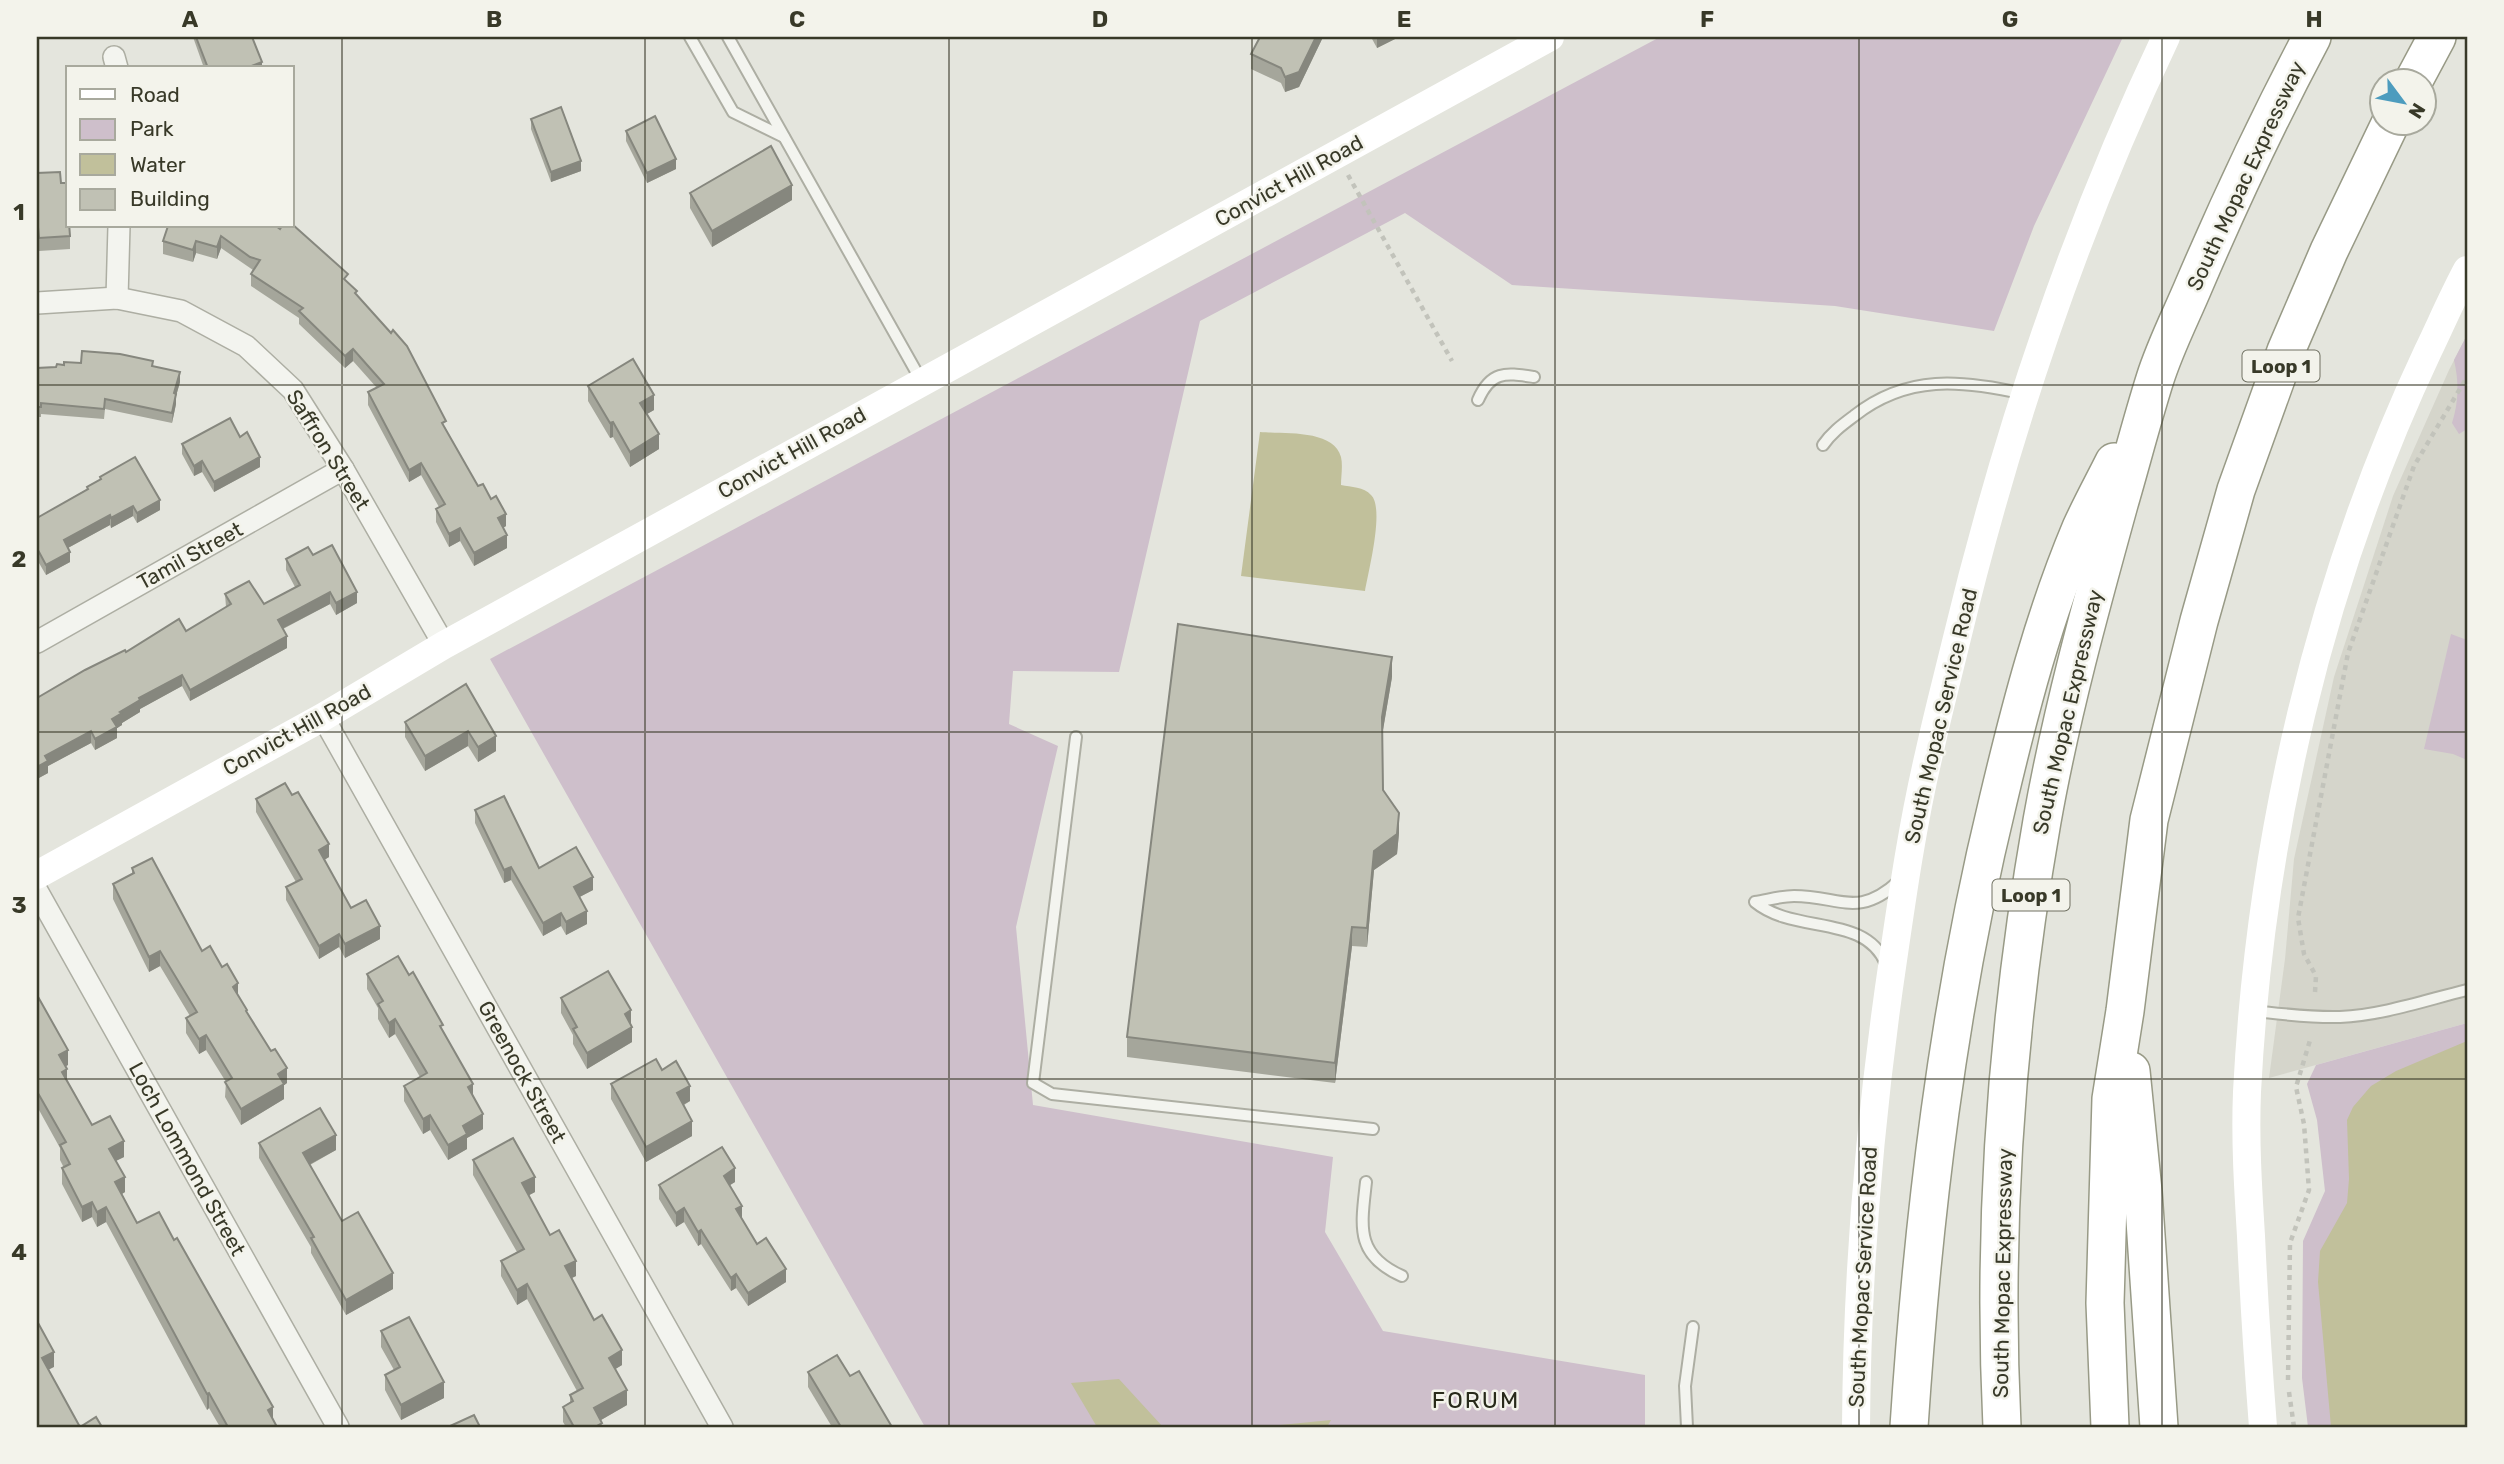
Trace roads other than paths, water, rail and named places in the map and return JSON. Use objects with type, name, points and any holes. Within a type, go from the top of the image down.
[{"type":"highway","name":"South Mopac Expressway","points":[[2002,1427],[1999,1306],[2001,1187],[2011,1050],[2025,931],[2043,818],[2092,602],[2156,376],[2229,204],[2312,37]]},
{"type":"highway","points":[[2421,66],[2437,37]]},
{"type":"highway","name":"Loop 1","points":[[2110,1427],[2105,1303],[2111,1099],[2149,820],[2199,621],[2236,490],[2291,339],[2329,251],[2384,136]]},
{"type":"highway","points":[[1909,1427],[1927,1203],[1967,939],[1989,836],[2033,663],[2081,528],[2156,376]]},
{"type":"highway","points":[[2125,1011],[2143,1191],[2159,1427]]},
{"type":"street","name":"Convict Hill Road","points":[[37,875],[323,716],[444,645],[1550,37]]},
{"type":"street","name":"South Mopac Service Road","points":[[1856,1427],[1857,1327],[1868,1165],[1891,976],[1906,874],[1928,756],[1982,535],[2024,394],[2099,190],[2138,95],[2166,37]]},
{"type":"street","points":[[117,298],[119,228]]},
{"type":"street","points":[[2263,1427],[2248,1187],[2247,1094],[2253,1011],[2271,864],[2306,696],[2336,589],[2372,480],[2413,382],[2467,270]]},
{"type":"street","name":"Saffron Street","points":[[37,303],[117,298],[181,311],[246,346],[293,390],[343,469],[444,645]]},
{"type":"street","name":"Tamil Street","points":[[37,642],[343,469]]},
{"type":"street","name":"Greenock Street","points":[[323,716],[722,1427]]},
{"type":"street","name":"Loch Lommond Street","points":[[37,891],[338,1427]]},
{"type":"lane","points":[[690,37],[733,112],[784,137]]},
{"type":"lane","points":[[728,37],[922,382]]},
{"type":"lane","points":[[1478,400],[1488,381],[1498,376],[1508,373],[1534,377]]},
{"type":"lane","points":[[1823,445],[1831,434],[1867,405],[1887,395],[1929,383],[1978,385],[2024,394]]},
{"type":"lane","points":[[1076,737],[1033,1083],[1052,1094],[1373,1129]]},
{"type":"lane","points":[[1891,976],[1882,956],[1870,940],[1835,928],[1785,918],[1766,911],[1755,902],[1794,896],[1842,904],[1863,903],[1886,892],[1906,874]]},
{"type":"lane","points":[[2253,1011],[2342,1017],[2374,1013],[2467,990]]},
{"type":"lane","points":[[1366,1182],[1362,1210],[1364,1235],[1370,1251],[1375,1261],[1402,1276]]},
{"type":"lane","points":[[1687,1427],[1685,1386],[1693,1327]]},
{"type":"water","points":[[1260,432],[1294,433],[1318,437],[1329,442],[1341,457],[1341,485],[1361,489],[1371,495],[1375,502],[1376,526],[1365,591],[1241,576]]},
{"type":"water","points":[[2467,1041],[2467,1427],[2331,1427],[2318,1282],[2320,1251],[2347,1203],[2347,1120],[2353,1107],[2371,1086],[2396,1071]]},
{"type":"water","points":[[1119,1379],[1163,1427],[1097,1427],[1071,1383]]},
{"type":"water","points":[[1331,1420],[1327,1427],[1260,1427]]},
{"type":"district","name":"FORUM","points":[[1476,1400]]}]
